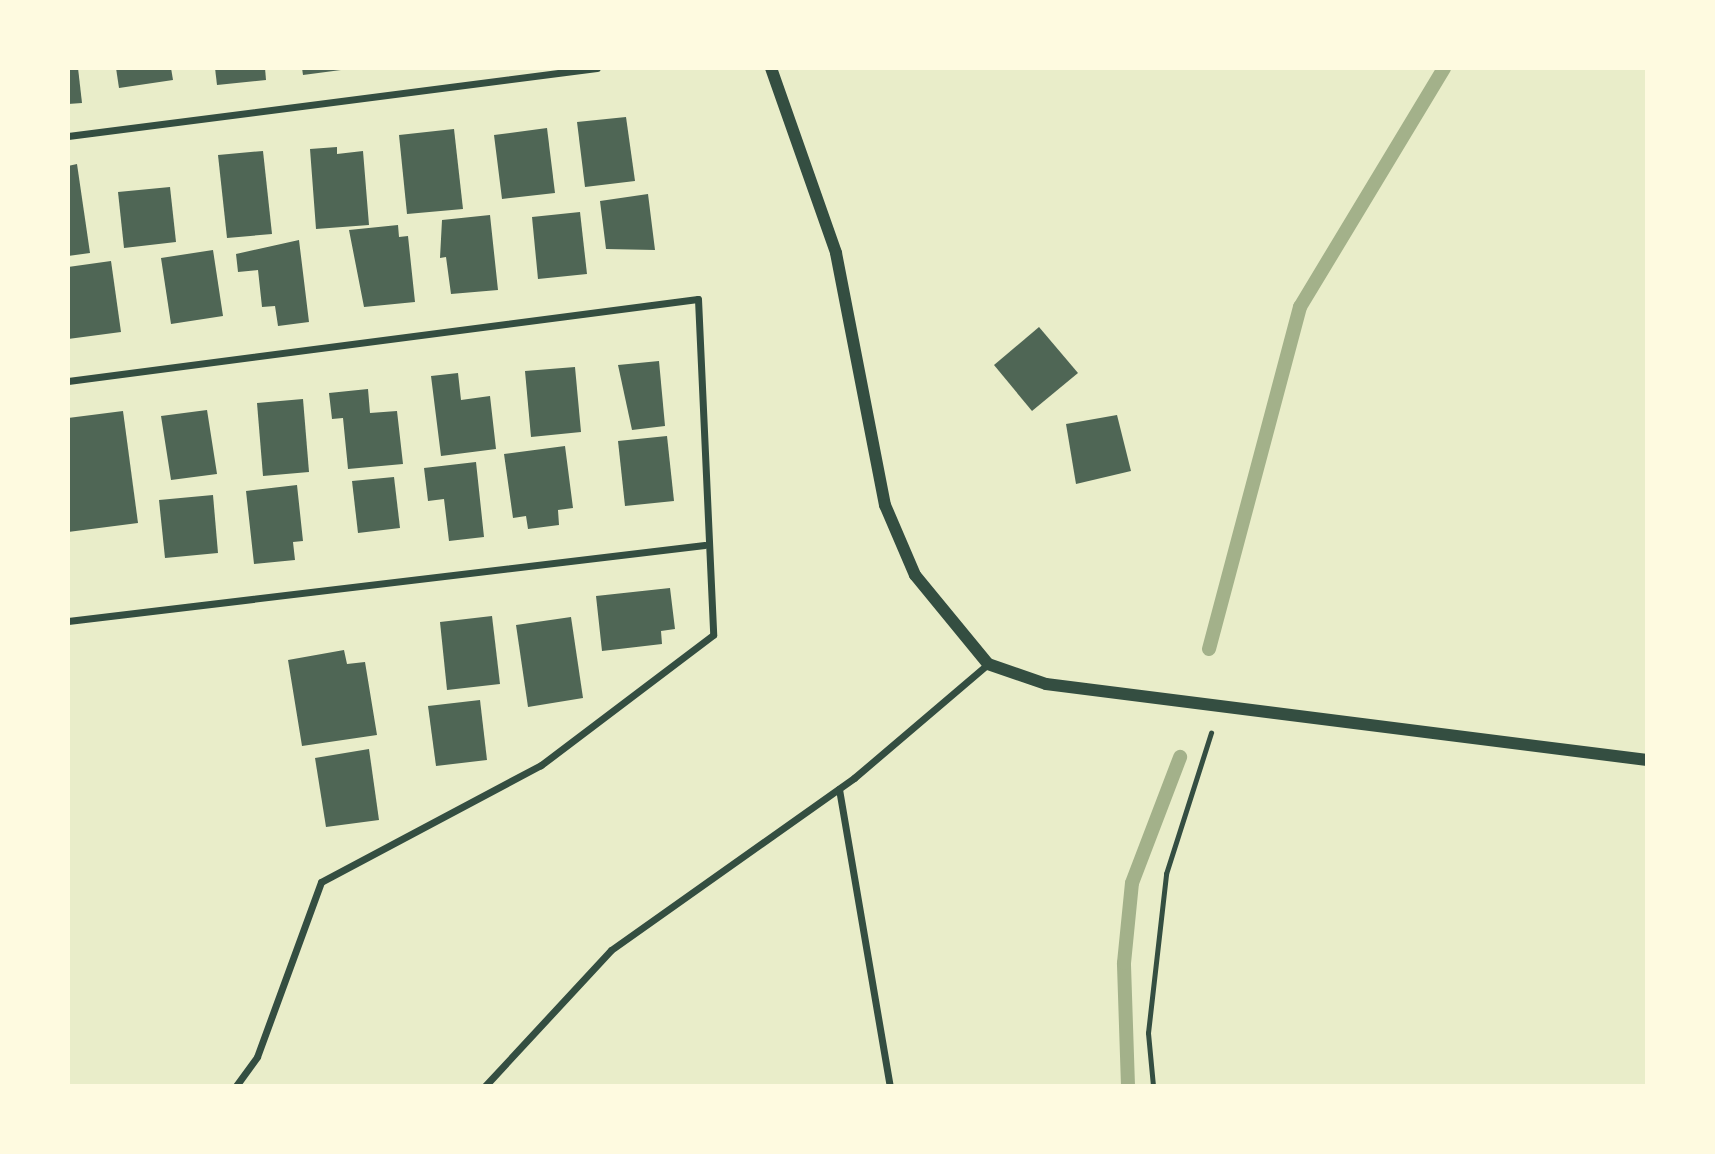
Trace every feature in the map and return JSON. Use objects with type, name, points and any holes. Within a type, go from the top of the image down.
[{"type":"street","points":[[68,136],[597,68]]},
{"type":"street","points":[[771,68],[836,253],[885,505],[915,575],[988,664],[1046,684],[1218,709],[1647,760]]},
{"type":"street","points":[[68,381],[698,299],[704,545],[712,635],[541,765],[321,882],[257,1057],[236,1086]]},
{"type":"street","points":[[68,621],[704,545]]},
{"type":"street","points":[[485,1086],[611,950],[839,789],[988,664]]},
{"type":"street","points":[[839,789],[890,1086]]},
{"type":"path","points":[[1153,1086],[1148,1033],[1166,874],[1218,709]]},
{"type":"building","points":[[68,68],[78,68],[82,103],[68,104]]},
{"type":"building","points":[[116,68],[171,68],[173,80],[119,88]]},
{"type":"building","points":[[215,68],[265,68],[266,80],[217,85]]},
{"type":"building","points":[[302,68],[341,68],[341,70],[303,75]]},
{"type":"building","points":[[626,117],[635,181],[585,187],[577,122]]},
{"type":"building","points":[[547,128],[555,193],[502,199],[494,135]]},
{"type":"building","points":[[454,129],[463,209],[407,214],[399,135]]},
{"type":"building","points":[[337,147],[337,154],[363,151],[369,225],[316,229],[310,149]]},
{"type":"building","points":[[263,151],[272,234],[227,238],[218,155]]},
{"type":"building","points":[[77,164],[90,253],[68,256],[68,166]]},
{"type":"building","points":[[170,187],[176,242],[124,248],[118,192]]},
{"type":"building","points":[[648,194],[655,250],[606,249],[600,201]]},
{"type":"building","points":[[580,212],[587,274],[538,279],[532,217]]},
{"type":"building","points":[[490,215],[498,290],[451,294],[446,257],[440,258],[442,220]]},
{"type":"building","points":[[398,225],[399,237],[408,236],[415,302],[364,307],[349,230]]},
{"type":"building","points":[[299,240],[309,322],[278,326],[275,306],[262,307],[258,270],[238,272],[236,254]]},
{"type":"building","points":[[213,250],[223,316],[171,324],[161,258]]},
{"type":"building","points":[[111,261],[121,332],[68,339],[68,267]]},
{"type":"building","points":[[1039,327],[1078,373],[1032,411],[994,365]]},
{"type":"building","points":[[659,361],[665,426],[632,430],[618,365]]},
{"type":"building","points":[[575,367],[581,432],[531,437],[525,371]]},
{"type":"building","points":[[458,373],[461,400],[490,396],[496,449],[441,456],[431,376]]},
{"type":"building","points":[[368,389],[370,413],[397,411],[403,464],[348,469],[343,418],[332,419],[329,393]]},
{"type":"building","points":[[303,399],[309,472],[263,476],[257,403]]},
{"type":"building","points":[[207,410],[217,474],[171,480],[161,416]]},
{"type":"building","points":[[123,411],[138,523],[68,532],[68,418]]},
{"type":"building","points":[[1117,415],[1131,471],[1076,484],[1066,424]]},
{"type":"building","points":[[667,436],[674,501],[625,506],[618,441]]},
{"type":"building","points":[[565,446],[573,508],[558,510],[559,525],[528,529],[526,516],[513,518],[504,454]]},
{"type":"building","points":[[476,462],[484,537],[449,541],[444,499],[428,501],[424,468]]},
{"type":"building","points":[[394,477],[400,528],[358,533],[352,481]]},
{"type":"building","points":[[297,485],[303,541],[293,542],[295,560],[254,564],[246,491]]},
{"type":"building","points":[[213,495],[218,553],[165,558],[159,500]]},
{"type":"building","points":[[670,588],[675,629],[661,631],[662,644],[602,651],[596,596]]},
{"type":"building","points":[[492,616],[500,684],[447,690],[440,622]]},
{"type":"building","points":[[571,617],[583,698],[528,707],[516,625]]},
{"type":"building","points":[[344,650],[347,664],[365,662],[377,735],[302,746],[288,660]]},
{"type":"building","points":[[480,700],[487,760],[436,766],[428,706]]},
{"type":"building","points":[[369,749],[379,820],[326,827],[315,758]]},
{"type":"waterway","points":[[1209,649],[1300,307],[1444,68]]},
{"type":"waterway","points":[[1128,1086],[1124,963],[1132,883],[1180,757]]}]
